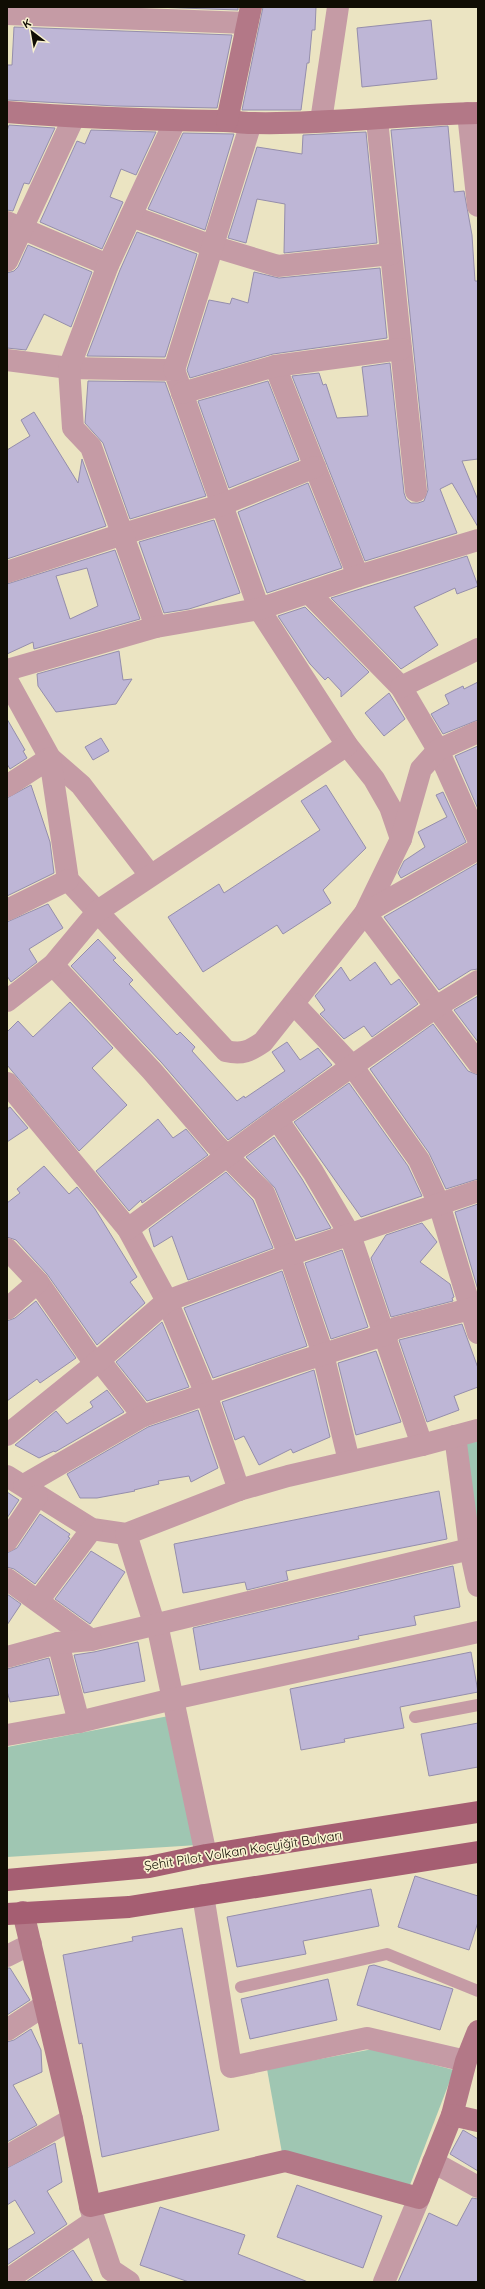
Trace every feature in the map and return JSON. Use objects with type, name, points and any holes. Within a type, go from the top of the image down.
[{"type":"main road","name":"Şehit Pilot Volkan Koçyiğit Bulvarı","points":[[7,1880],[149,1866],[206,1855],[478,1812]]},
{"type":"main road","points":[[15,1913],[129,1907],[203,1895],[472,1857]]},
{"type":"street","points":[[321,121],[338,7]]},
{"type":"street","points":[[7,14],[249,15],[226,121]]},
{"type":"street","points":[[7,112],[74,117],[251,123],[377,120],[473,113],[478,206]]},
{"type":"street","points":[[7,261],[14,225],[74,117]]},
{"type":"street","points":[[377,120],[416,491]]},
{"type":"street","points":[[156,627],[91,447],[73,428],[69,368],[108,265],[175,121]]},
{"type":"street","points":[[251,123],[174,370],[259,610],[347,745],[374,779],[390,808],[401,839]]},
{"type":"street","points":[[131,216],[212,246],[278,266],[391,254]]},
{"type":"street","points":[[14,225],[108,265]]},
{"type":"street","points":[[182,393],[275,366],[401,349]]},
{"type":"street","points":[[7,360],[69,368],[174,370]]},
{"type":"street","points":[[275,366],[358,576]]},
{"type":"street","points":[[7,572],[123,534],[221,505],[315,467]]},
{"type":"street","points":[[7,670],[156,627],[259,610],[358,576],[477,544]]},
{"type":"street","points":[[309,593],[401,687],[438,750],[478,838]]},
{"type":"street","points":[[401,687],[478,649]]},
{"type":"street","points":[[7,680],[50,758],[81,785],[150,876]]},
{"type":"street","points":[[50,758],[68,880],[226,1051],[236,1053],[250,1051],[263,1042],[365,913],[401,839],[422,769],[438,750],[478,732]]},
{"type":"street","points":[[7,1001],[53,965],[98,911],[347,745]]},
{"type":"street","points":[[7,786],[50,758]]},
{"type":"street","points":[[365,913],[478,849]]},
{"type":"street","points":[[9,905],[68,880]]},
{"type":"street","points":[[365,913],[478,1063]]},
{"type":"street","points":[[53,965],[152,1071],[227,1156],[264,1193],[289,1255],[323,1354],[349,1461]]},
{"type":"street","points":[[128,1229],[277,1119],[436,1007],[478,981]]},
{"type":"street","points":[[294,1004],[352,1067],[419,1160],[439,1204],[474,1308],[478,1333]]},
{"type":"street","points":[[7,1083],[128,1229],[167,1301],[206,1394],[239,1490]]},
{"type":"street","points":[[277,1119],[313,1172],[350,1235],[422,1445]]},
{"type":"street","points":[[7,1435],[95,1364],[167,1301],[289,1255],[478,1191]]},
{"type":"street","points":[[7,1249],[38,1282],[95,1364]]},
{"type":"street","points":[[7,1309],[38,1282]]},
{"type":"street","points":[[7,1542],[23,1486],[144,1416],[323,1354],[384,1335],[396,1328],[474,1308]]},
{"type":"street","points":[[95,1364],[99,1360],[144,1416]]},
{"type":"street","points":[[23,1486],[92,1529],[126,1534],[239,1490],[349,1461],[422,1445],[478,1430]]},
{"type":"street","points":[[455,1436],[470,1549],[478,1586]]},
{"type":"street","points":[[38,1601],[92,1529]]},
{"type":"street","points":[[126,1534],[153,1620],[157,1624],[206,1855]]},
{"type":"street","points":[[7,1657],[58,1644],[91,1640],[470,1549]]},
{"type":"street","points":[[7,1579],[91,1640]]},
{"type":"street","points":[[7,1735],[79,1722],[173,1699],[478,1632]]},
{"type":"street","points":[[58,1644],[79,1722]]},
{"type":"street","points":[[203,1895],[231,2067],[367,2038],[466,2061]]},
{"type":"street","points":[[15,1913],[31,1944],[72,2119],[92,2214],[111,2270],[129,2282]]},
{"type":"street","points":[[7,1956],[31,1944]]},
{"type":"street","points":[[7,2030],[45,2005]]},
{"type":"street","points":[[384,2282],[452,2115],[466,2061],[478,2031]]},
{"type":"street","points":[[452,2115],[478,2121]]},
{"type":"street","points":[[7,2156],[72,2119]]},
{"type":"street","points":[[7,2280],[92,2214],[285,2161],[419,2198]]},
{"type":"street","points":[[433,2162],[478,2187]]},
{"type":"lane","points":[[414,1717],[478,1705]]},
{"type":"lane","points":[[241,1987],[387,1954],[478,1991]]},
{"type":"green space","points":[[478,1440],[478,1541],[460,1444]]},
{"type":"green space","points":[[174,1715],[198,1845],[7,1857],[7,1747]]},
{"type":"green space","points":[[373,2049],[454,2070],[410,2185],[282,2153],[267,2069]]},
{"type":"building","points":[[154,7],[238,7],[238,10]]},
{"type":"building","points":[[263,7],[316,7],[315,30],[312,30],[309,63],[307,63],[301,110],[242,110]]},
{"type":"building","points":[[431,20],[437,79],[362,87],[357,28]]},
{"type":"building","points":[[14,27],[232,35],[217,108],[116,106],[7,100],[7,65],[12,65]]},
{"type":"building","points":[[9,125],[55,128],[29,184],[24,183],[13,211],[7,210],[7,131]]},
{"type":"building","points":[[448,126],[454,192],[464,191],[472,235],[475,281],[478,281],[478,459],[462,461],[478,500],[478,527],[452,483],[440,489],[457,533],[365,561],[292,376],[319,373],[323,385],[326,384],[337,418],[368,416],[362,367],[390,363],[404,493],[406,499],[411,503],[424,501],[428,490],[391,130]]},
{"type":"building","points":[[91,130],[156,132],[136,175],[121,169],[110,197],[123,202],[102,249],[40,222],[77,141],[85,144]]},
{"type":"building","points":[[366,132],[377,243],[284,253],[285,204],[257,199],[246,243],[228,238],[257,147],[302,154],[303,135]]},
{"type":"building","points":[[183,133],[234,134],[205,230],[148,209]]},
{"type":"building","points":[[137,232],[197,254],[165,357],[87,356],[120,270]]},
{"type":"building","points":[[28,245],[92,272],[71,327],[44,314],[26,350],[7,348],[7,273],[14,271],[18,267]]},
{"type":"building","points":[[380,268],[387,338],[273,354],[190,378],[187,370],[209,300],[230,304],[232,298],[248,303],[254,272],[279,278]]},
{"type":"building","points":[[88,381],[165,382],[206,496],[130,519],[103,443],[85,423]]},
{"type":"building","points":[[268,381],[299,460],[229,488],[198,401]]},
{"type":"building","points":[[34,412],[78,483],[82,459],[106,526],[7,559],[7,450],[30,436],[21,420]]},
{"type":"building","points":[[308,483],[342,568],[267,593],[238,512]]},
{"type":"building","points":[[214,520],[240,593],[189,609],[164,613],[139,542]]},
{"type":"building","points":[[115,550],[140,619],[34,649],[33,642],[7,654],[7,584]],"holes":[[[87,568],[98,606],[70,619],[56,576]]]},
{"type":"building","points":[[467,556],[478,586],[457,594],[455,588],[414,607],[438,645],[401,669],[331,598]]},
{"type":"building","points":[[305,607],[369,672],[341,697],[341,691],[328,677],[325,680],[310,664],[278,616]]},
{"type":"building","points":[[119,651],[123,680],[132,679],[116,704],[56,712],[38,686],[37,674]]},
{"type":"building","points":[[478,682],[478,720],[443,734],[431,714],[449,704],[445,695],[463,686],[464,689]]},
{"type":"building","points":[[389,693],[405,719],[384,736],[365,713]]},
{"type":"building","points":[[7,719],[25,750],[23,751],[27,758],[10,769],[7,764]]},
{"type":"building","points":[[101,738],[109,751],[93,760],[85,747]]},
{"type":"building","points":[[478,746],[478,809],[455,756]]},
{"type":"building","points":[[31,785],[50,842],[54,873],[7,896],[7,798]]},
{"type":"building","points":[[326,785],[366,848],[323,890],[331,903],[283,934],[277,925],[203,972],[168,917],[219,884],[224,893],[320,830],[301,801]]},
{"type":"building","points":[[443,792],[466,842],[401,878],[398,873],[404,861],[425,847],[418,832],[447,817],[436,795]]},
{"type":"building","points":[[478,863],[478,969],[471,970],[439,990],[384,917]]},
{"type":"building","points":[[48,904],[63,928],[29,949],[37,962],[11,982],[7,976],[7,922]]},
{"type":"building","points":[[98,939],[116,958],[113,960],[133,980],[129,984],[177,1035],[180,1032],[195,1047],[192,1051],[237,1101],[244,1096],[245,1098],[285,1071],[272,1052],[287,1042],[300,1060],[318,1048],[332,1065],[228,1140],[161,1062],[71,966]]},
{"type":"building","points":[[375,962],[391,985],[399,979],[418,1004],[372,1037],[364,1026],[344,1039],[320,1014],[325,1010],[315,996],[341,967],[350,981]]},
{"type":"building","points":[[478,996],[478,1042],[454,1010]]},
{"type":"building","points":[[70,1002],[113,1048],[92,1068],[127,1105],[79,1151],[7,1065],[7,1032],[18,1021],[33,1037]]},
{"type":"building","points":[[433,1024],[468,1071],[478,1075],[478,1179],[446,1189],[429,1153],[370,1069]]},
{"type":"building","points":[[349,1083],[408,1166],[422,1196],[361,1217],[294,1122]]},
{"type":"building","points":[[10,1107],[28,1128],[7,1142],[7,1109]]},
{"type":"building","points":[[158,1119],[173,1138],[186,1129],[208,1155],[142,1203],[141,1200],[129,1211],[96,1171]]},
{"type":"building","points":[[274,1137],[302,1179],[331,1228],[296,1239],[275,1188],[246,1157]]},
{"type":"building","points":[[44,1166],[69,1194],[77,1187],[95,1209],[137,1277],[130,1282],[145,1303],[97,1345],[47,1274],[16,1240],[7,1237],[7,1203],[20,1193],[17,1189]]},
{"type":"building","points":[[226,1172],[253,1200],[273,1248],[188,1280],[172,1236],[154,1247],[149,1229]]},
{"type":"building","points":[[478,1204],[478,1290],[455,1212]]},
{"type":"building","points":[[422,1223],[437,1242],[420,1262],[450,1284],[454,1297],[452,1298],[453,1301],[391,1317],[371,1258],[386,1235]]},
{"type":"building","points":[[342,1250],[368,1327],[331,1339],[305,1263]]},
{"type":"building","points":[[282,1271],[307,1346],[213,1378],[184,1308]]},
{"type":"building","points":[[36,1301],[76,1358],[40,1383],[37,1379],[7,1401],[7,1321],[15,1318]]},
{"type":"building","points":[[162,1322],[189,1387],[147,1401],[116,1362]]},
{"type":"building","points":[[462,1324],[478,1368],[478,1387],[454,1396],[459,1410],[427,1422],[399,1340]]},
{"type":"building","points":[[376,1351],[401,1422],[356,1435],[338,1363]]},
{"type":"building","points":[[314,1370],[330,1437],[293,1453],[291,1449],[259,1465],[244,1436],[235,1440],[222,1402]]},
{"type":"building","points":[[107,1390],[124,1412],[55,1452],[54,1451],[39,1458],[15,1445],[56,1411],[67,1424],[93,1407],[90,1402]]},
{"type":"building","points":[[198,1410],[218,1468],[191,1482],[189,1476],[158,1481],[159,1484],[134,1490],[135,1491],[97,1498],[80,1498],[67,1474],[148,1427]]},
{"type":"building","points":[[439,1491],[447,1539],[286,1571],[288,1580],[247,1590],[245,1582],[183,1593],[174,1544]]},
{"type":"building","points":[[7,1492],[19,1500],[7,1518]]},
{"type":"building","points":[[40,1514],[70,1534],[68,1537],[70,1538],[35,1584],[14,1569],[7,1567],[7,1553],[17,1548]]},
{"type":"building","points":[[91,1551],[125,1572],[90,1624],[55,1599]]},
{"type":"building","points":[[453,1566],[460,1607],[414,1616],[416,1625],[358,1636],[359,1639],[200,1670],[193,1628]]},
{"type":"building","points":[[7,1594],[21,1604],[7,1625]]},
{"type":"building","points":[[138,1642],[145,1681],[84,1693],[74,1655]]},
{"type":"building","points":[[471,1652],[478,1692],[400,1707],[404,1728],[344,1739],[345,1742],[301,1750],[290,1689]]},
{"type":"building","points":[[49,1658],[59,1695],[10,1702],[7,1691],[7,1669]]},
{"type":"building","points":[[478,1723],[478,1767],[429,1776],[421,1734]]},
{"type":"building","points":[[415,1876],[478,1896],[478,1922],[469,1950],[398,1927]]},
{"type":"building","points":[[371,1889],[379,1926],[303,1941],[306,1954],[237,1967],[227,1917]]},
{"type":"building","points":[[182,1928],[219,2130],[102,2157],[82,2043],[79,2044],[63,1955],[133,1941],[132,1937]]},
{"type":"building","points":[[374,1965],[453,1989],[440,2030],[357,2005],[369,1966]]},
{"type":"building","points":[[7,1968],[10,1968],[30,2000],[7,2015]]},
{"type":"building","points":[[328,1979],[337,2020],[250,2039],[241,1999]]},
{"type":"building","points":[[31,2029],[41,2050],[42,2072],[13,2085],[37,2125],[7,2142],[7,2042],[14,2040]]},
{"type":"building","points":[[463,2130],[478,2139],[478,2171],[450,2154]]},
{"type":"building","points":[[55,2143],[62,2182],[47,2191],[67,2224],[7,2265],[7,2250],[35,2233],[15,2200],[7,2205],[7,2168]]},
{"type":"building","points":[[297,2185],[382,2216],[363,2268],[277,2237]]},
{"type":"building","points":[[472,2198],[478,2199],[478,2282],[398,2282],[429,2213],[457,2226]]},
{"type":"building","points":[[160,2207],[245,2235],[238,2254],[308,2282],[189,2282],[140,2265]]},
{"type":"building","points":[[73,2250],[93,2282],[26,2282]]}]
